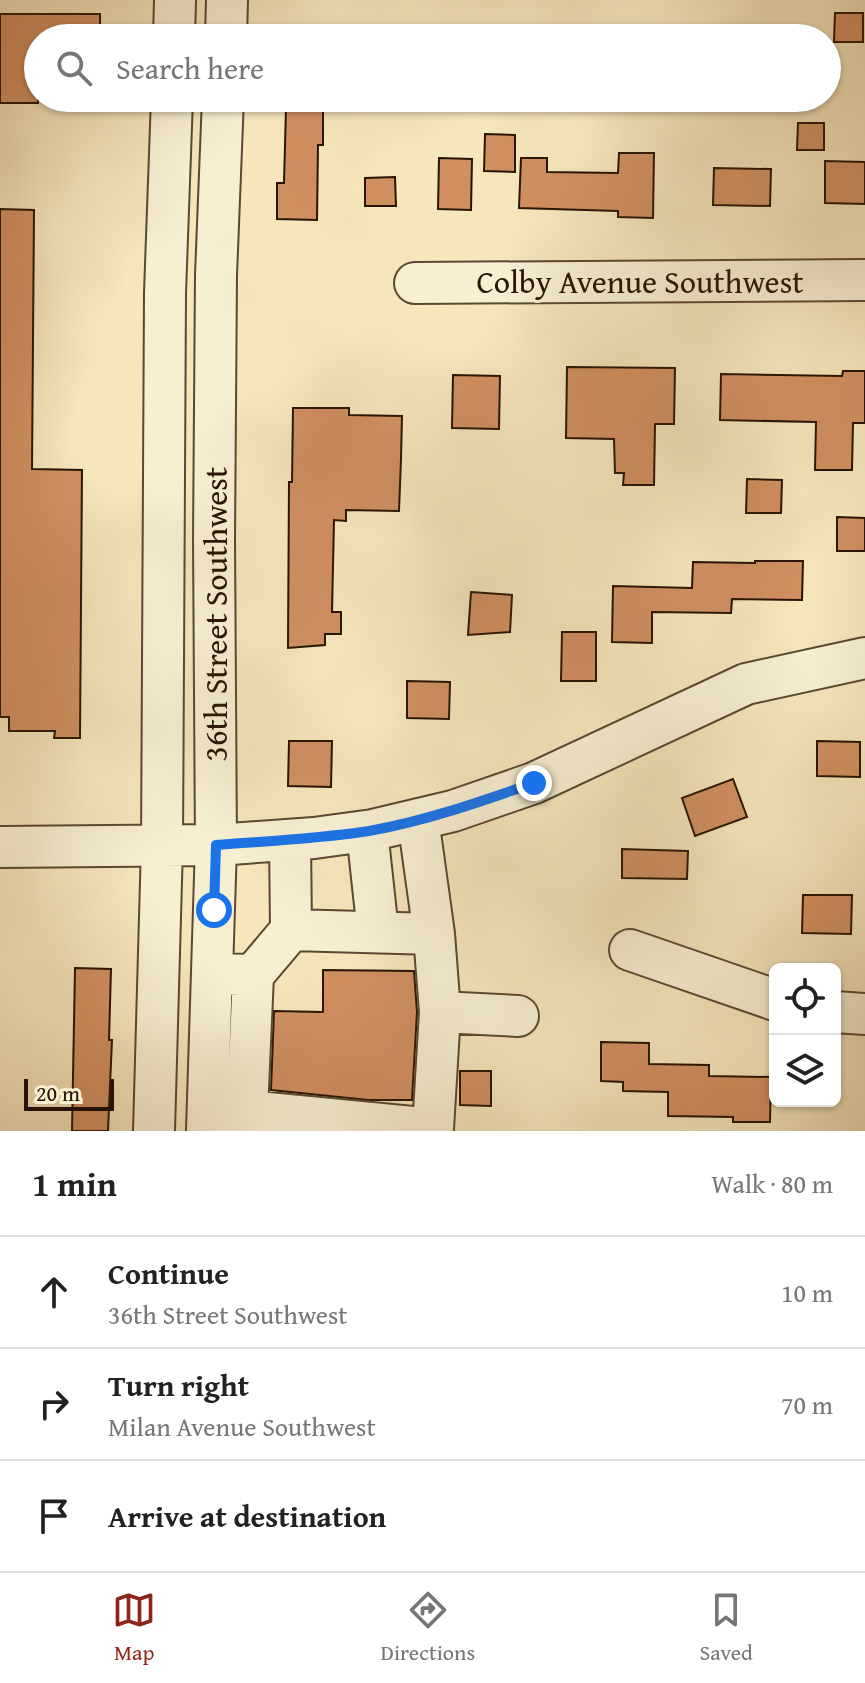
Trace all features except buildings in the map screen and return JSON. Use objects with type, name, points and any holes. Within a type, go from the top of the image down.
[{"type":"street","points":[[174,24],[175,0]]},
{"type":"street","points":[[226,24],[227,0]]},
{"type":"street","name":"36th Street Southwest","points":[[154,1131],[162,846],[165,339],[172,112]]},
{"type":"street","name":"36th Street Southwest","points":[[207,1120],[216,845],[216,275],[222,112]]},
{"type":"street","name":"Colby Avenue Southwest","points":[[415,283],[865,280]]},
{"type":"street","points":[[0,847],[216,845],[367,831],[453,811],[534,783],[746,684],[865,658]]},
{"type":"street","points":[[207,1120],[433,1129],[440,1012],[434,934],[418,819]]},
{"type":"street","points":[[367,831],[378,932]]},
{"type":"street","points":[[246,1121],[253,975],[291,930],[290,840]]},
{"type":"street","points":[[291,930],[434,934]]},
{"type":"street","points":[[630,950],[769,998]]},
{"type":"street","points":[[212,974],[253,975]]},
{"type":"street","points":[[440,1012],[518,1016]]},
{"type":"street","points":[[841,1012],[865,1014]]},
{"type":"route","points":[[214,910],[216,845],[373,830],[453,811],[534,783]]}]
